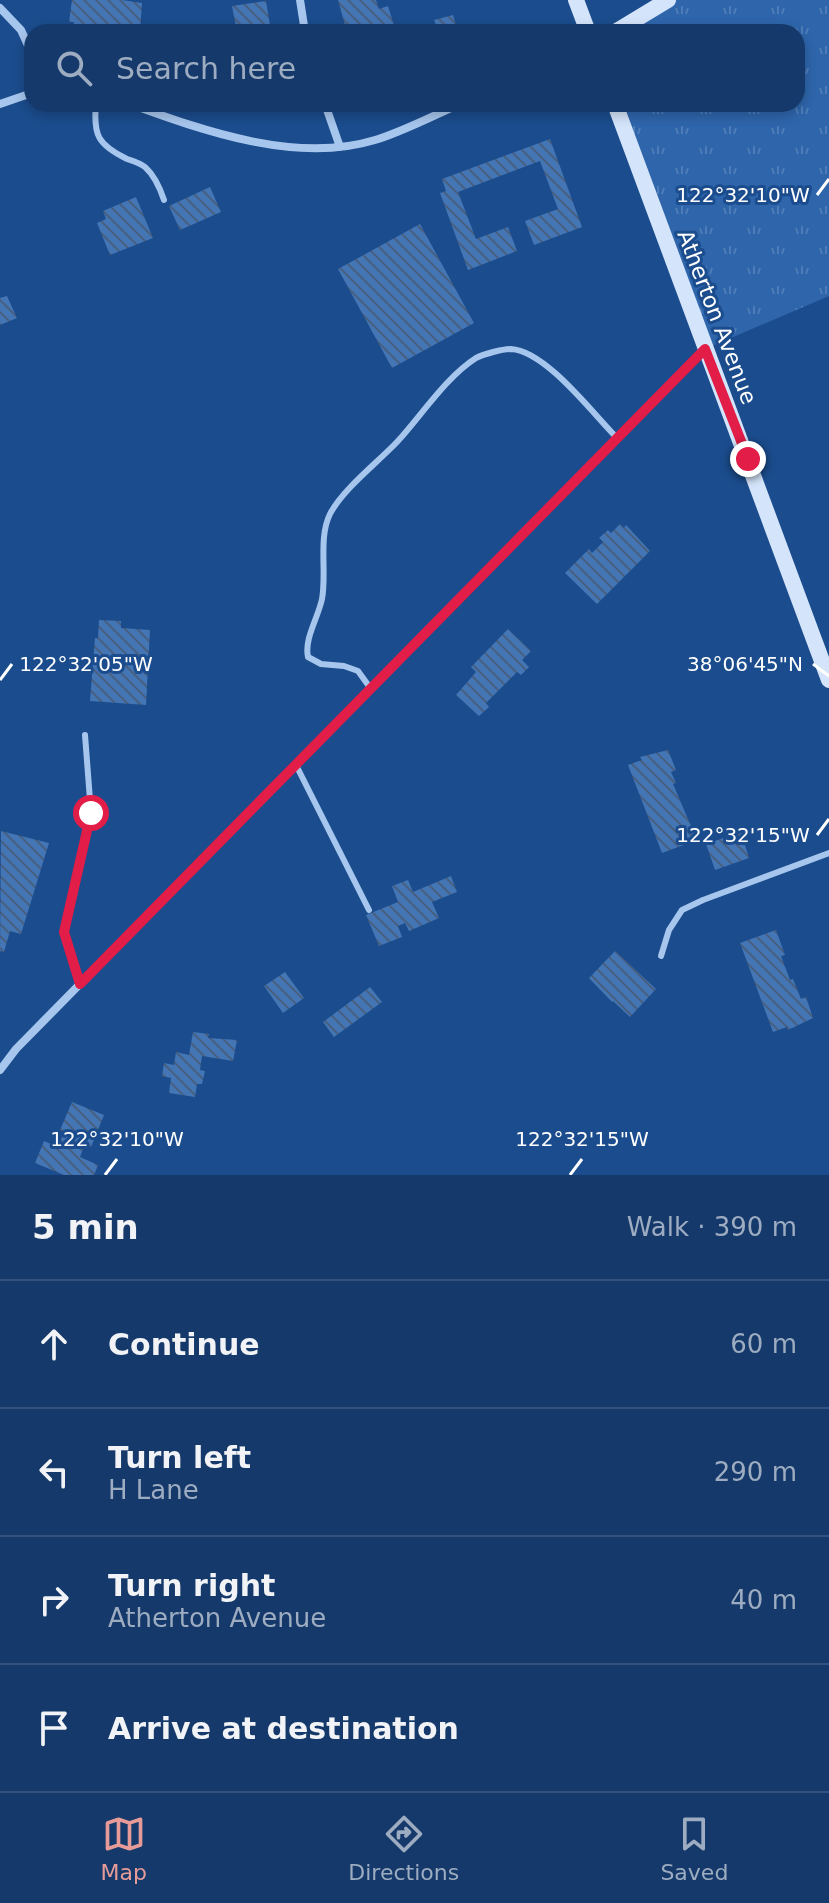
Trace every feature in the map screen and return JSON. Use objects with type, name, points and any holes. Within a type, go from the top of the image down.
[{"type":"main road","points":[[576,0],[585,24]]},
{"type":"main road","points":[[628,24],[668,0]]},
{"type":"main road","name":"Atherton Avenue","points":[[618,112],[829,680]]},
{"type":"street","points":[[300,0],[304,24]]},
{"type":"street","points":[[0,8],[24,37]]},
{"type":"street","points":[[0,104],[24,96]]},
{"type":"street","points":[[153,112],[291,149],[340,147],[375,140],[441,112]]},
{"type":"street","points":[[328,112],[340,147]]},
{"type":"street","points":[[0,1070],[16,1049],[705,349]]},
{"type":"lane","points":[[95,112],[94,125],[99,140],[109,149],[144,166],[154,178],[164,200]]},
{"type":"lane","points":[[371,689],[358,671],[321,664],[308,657],[306,646],[323,597],[326,531],[330,515],[431,405],[451,378],[478,357],[509,349],[523,352],[559,376],[617,438]]},
{"type":"lane","points":[[80,984],[64,932],[91,813],[85,735]]},
{"type":"lane","points":[[296,765],[369,910]]},
{"type":"lane","points":[[661,956],[669,930],[682,910],[829,853]]},
{"type":"green space","points":[[668,0],[829,0],[829,296],[705,349],[618,112],[805,112],[805,24],[628,24]]},
{"type":"building","points":[[72,0],[142,3],[141,24],[69,22]]},
{"type":"building","points":[[338,0],[376,0],[379,9],[388,6],[394,24],[345,24]]},
{"type":"building","points":[[266,1],[270,24],[235,24],[232,6]]},
{"type":"building","points":[[453,15],[456,24],[436,24],[434,20]]},
{"type":"building","points":[[550,139],[582,227],[534,245],[525,221],[558,209],[540,161],[458,192],[476,239],[508,227],[517,251],[468,270],[440,193],[446,191],[442,179]]},
{"type":"building","points":[[210,187],[221,212],[180,230],[169,206]]},
{"type":"building","points":[[136,197],[153,238],[110,255],[97,223],[106,219],[103,211]]},
{"type":"building","points":[[420,224],[474,323],[392,368],[338,269]]},
{"type":"building","points":[[7,296],[17,318],[0,325],[0,298]]},
{"type":"building","points":[[620,524],[624,528],[626,525],[650,551],[597,604],[565,573],[589,549],[592,553],[603,542],[599,538],[608,530],[611,533]]},
{"type":"building","points":[[99,620],[121,621],[121,628],[150,630],[146,705],[90,701]]},
{"type":"building","points":[[508,629],[531,651],[522,660],[529,667],[521,675],[517,672],[486,703],[489,707],[479,716],[456,695],[476,672],[471,667]]},
{"type":"building","points":[[668,750],[676,770],[671,772],[676,783],[673,784],[697,840],[662,853],[628,765],[642,760],[640,757]]},
{"type":"building","points":[[1,831],[49,843],[21,934],[10,931],[4,952],[0,951]]},
{"type":"building","points":[[741,832],[749,858],[715,870],[706,844]]},
{"type":"building","points":[[451,876],[457,892],[432,902],[439,918],[409,931],[405,923],[398,926],[402,937],[379,946],[366,915],[398,902],[392,886],[408,880],[413,892]]},
{"type":"building","points":[[776,930],[790,980],[793,979],[801,999],[806,997],[813,1018],[788,1030],[787,1027],[773,1032],[740,943]]},
{"type":"building","points":[[615,951],[656,989],[630,1017],[589,978]]},
{"type":"building","points":[[285,972],[304,998],[283,1013],[264,986]]},
{"type":"building","points":[[370,987],[382,1002],[334,1037],[323,1022]]},
{"type":"building","points":[[193,1032],[209,1034],[208,1038],[237,1040],[233,1061],[202,1056],[200,1070],[205,1071],[202,1084],[197,1084],[195,1097],[169,1093],[171,1078],[162,1076],[164,1063],[174,1065],[176,1052],[189,1055]]},
{"type":"building","points":[[72,1102],[104,1115],[91,1147],[85,1144],[80,1157],[98,1165],[94,1175],[64,1175],[35,1163],[44,1141],[58,1147],[64,1132],[60,1130]]},
{"type":"route","points":[[91,813],[64,932],[80,984],[705,349],[748,459]]}]
